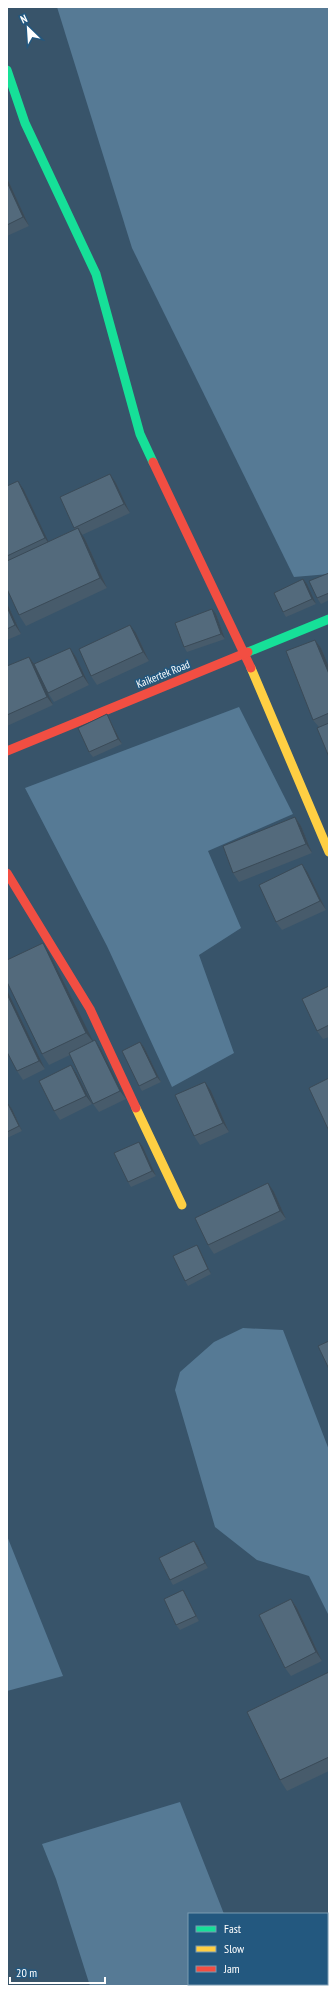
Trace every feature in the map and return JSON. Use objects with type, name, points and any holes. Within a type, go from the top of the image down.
[{"type":"street","points":[[7,70],[25,123],[96,274],[140,434],[245,653],[329,852]]},
{"type":"street","name":"Kaikertek Road","points":[[7,751],[329,619]]},
{"type":"street","points":[[7,873],[90,1009],[182,1205]]},
{"type":"water","points":[[57,7],[329,7],[329,574],[294,577],[132,248]]},
{"type":"water","points":[[239,707],[293,814],[208,851],[241,928],[199,955],[234,1053],[172,1087],[107,946],[25,788]]},
{"type":"water","points":[[243,1328],[283,1330],[329,1450],[329,1616],[309,1576],[257,1560],[215,1527],[175,1390],[180,1372],[214,1342]]},
{"type":"water","points":[[7,1536],[63,1676],[7,1691]]},
{"type":"water","points":[[180,1802],[224,1913],[188,1913],[188,1985],[252,1986],[90,1986],[56,1879],[42,1844]]},
{"type":"building","points":[[7,182],[23,217],[7,225]]},
{"type":"building","points":[[110,474],[124,504],[74,528],[60,497]]},
{"type":"building","points":[[18,481],[45,538],[7,556],[7,486]]},
{"type":"building","points":[[78,528],[100,578],[19,615],[7,589],[7,561]]},
{"type":"building","points":[[329,573],[329,593],[317,598],[309,581]]},
{"type":"building","points":[[303,579],[312,599],[283,612],[274,593]]},
{"type":"building","points":[[7,607],[15,625],[7,629]]},
{"type":"building","points":[[212,609],[221,634],[184,647],[175,623]]},
{"type":"building","points":[[130,625],[143,652],[91,676],[79,649]]},
{"type":"building","points":[[315,640],[329,674],[329,713],[313,720],[286,651]]},
{"type":"building","points":[[70,648],[83,676],[48,693],[34,664]]},
{"type":"building","points":[[29,657],[47,697],[7,715],[7,666]]},
{"type":"building","points":[[107,714],[118,739],[89,752],[78,728]]},
{"type":"building","points":[[329,723],[329,757],[317,728]]},
{"type":"building","points":[[295,817],[306,844],[233,873],[223,846]]},
{"type":"building","points":[[302,864],[320,901],[276,922],[259,885]]},
{"type":"building","points":[[43,943],[86,1033],[42,1054],[7,982],[7,960]]},
{"type":"building","points":[[329,986],[329,1025],[317,1031],[302,999]]},
{"type":"building","points":[[7,994],[39,1061],[17,1071],[7,1052]]},
{"type":"building","points":[[95,1040],[120,1091],[93,1104],[69,1053]]},
{"type":"building","points":[[140,1042],[157,1077],[139,1086],[122,1051]]},
{"type":"building","points":[[71,1065],[86,1096],[54,1111],[39,1081]]},
{"type":"building","points":[[329,1078],[329,1131],[309,1088]]},
{"type":"building","points":[[205,1082],[223,1123],[194,1136],[175,1095]]},
{"type":"building","points":[[8,1104],[19,1126],[7,1132],[7,1105]]},
{"type":"building","points":[[139,1142],[152,1171],[128,1182],[114,1153]]},
{"type":"building","points":[[268,1183],[280,1211],[208,1245],[195,1218]]},
{"type":"building","points":[[197,1245],[208,1269],[185,1281],[173,1256]]},
{"type":"building","points":[[329,1341],[329,1369],[318,1346]]},
{"type":"building","points":[[194,1541],[205,1563],[170,1580],[159,1558]]},
{"type":"building","points":[[183,1590],[196,1616],[176,1625],[164,1599]]},
{"type":"building","points":[[291,1599],[316,1652],[285,1668],[259,1615]]},
{"type":"building","points":[[329,1672],[329,1757],[280,1780],[247,1712]]},
{"type":"traffic: fast","points":[[7,70],[25,123],[96,274],[140,434],[153,462]]},
{"type":"traffic: fast","points":[[248,652],[329,619]]},
{"type":"traffic: slow","points":[[251,668],[329,852]]},
{"type":"traffic: slow","points":[[136,1108],[182,1205]]},
{"type":"traffic: jam","points":[[153,462],[251,668]]},
{"type":"traffic: jam","points":[[7,751],[248,652]]},
{"type":"traffic: jam","points":[[7,873],[90,1009],[136,1108]]}]
